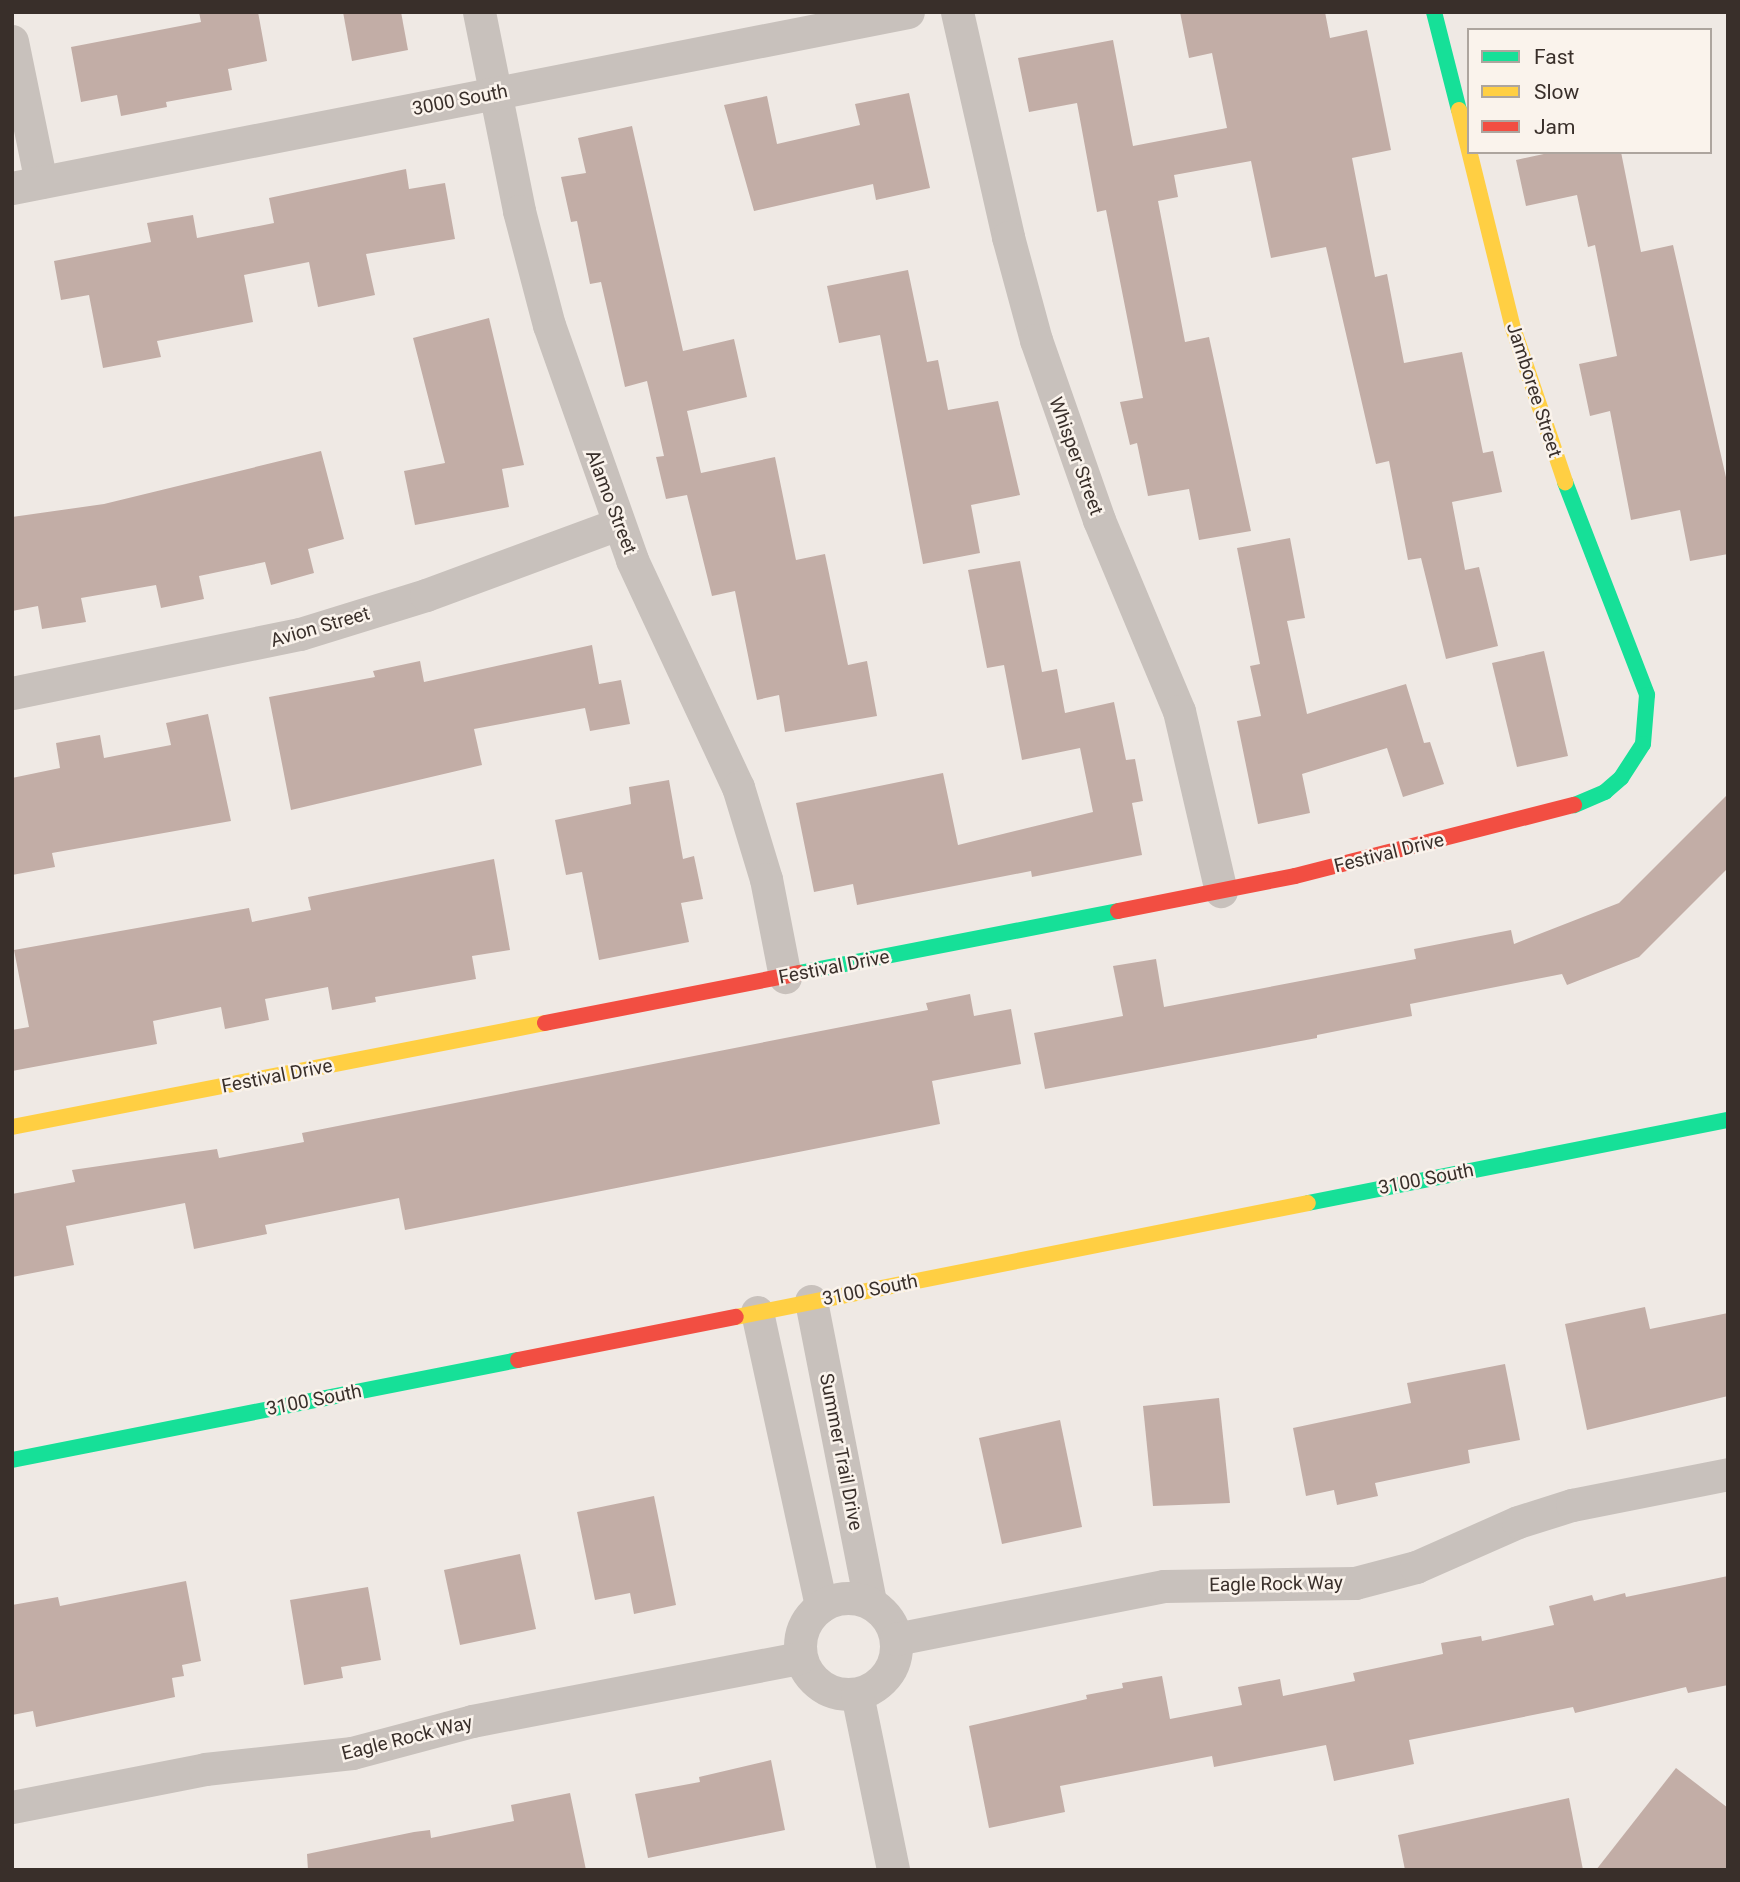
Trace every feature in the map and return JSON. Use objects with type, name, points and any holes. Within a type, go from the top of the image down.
[{"type":"street","name":"Alamo Street","points":[[479,12],[543,303],[618,524],[738,787],[766,879],[785,977]]},
{"type":"street","name":"3000 South","points":[[27,185],[908,12]]},
{"type":"street","name":"Whisper Street","points":[[957,12],[1008,237],[1037,340],[1099,520],[1179,711],[1221,891]]},
{"type":"street","name":"Jamboree Street","points":[[1434,12],[1464,149],[1513,328],[1564,479],[1643,679],[1647,729],[1635,758]]},
{"type":"street","points":[[12,41],[27,185]]},
{"type":"street","name":"Avion Street","points":[[12,693],[300,634],[426,595],[618,524]]},
{"type":"street","name":"Festival Drive","points":[[12,1127],[1221,891],[1566,808],[1605,792],[1635,758]]},
{"type":"street","name":"3100 South","points":[[12,1460],[1728,1120]]},
{"type":"street","name":"Summer Trail Drive","points":[[811,1301],[870,1602]]},
{"type":"street","points":[[757,1312],[821,1606]]},
{"type":"street","name":"Eagle Rock Way","points":[[896,1639],[1164,1587],[1355,1583],[1416,1567],[1553,1511],[1728,1474]]},
{"type":"street","points":[[845,1598],[870,1602],[892,1624],[896,1639],[892,1667],[884,1680],[857,1694],[843,1694],[816,1683],[800,1658],[803,1629],[821,1606],[845,1598]]},
{"type":"street","name":"Eagle Rock Way","points":[[12,1807],[205,1769],[352,1753],[472,1721],[800,1658]]},
{"type":"street","points":[[857,1694],[893,1870]]},
{"type":"building","points":[[199,12],[258,12],[267,61],[228,69],[232,90],[166,102],[167,107],[121,116],[117,95],[81,102],[71,47],[201,22]]},
{"type":"building","points":[[343,12],[401,12],[408,50],[352,61]]},
{"type":"building","points":[[1180,12],[1325,12],[1330,38],[1367,30],[1391,150],[1352,158],[1375,277],[1387,274],[1404,363],[1462,352],[1483,453],[1493,451],[1502,492],[1452,502],[1465,570],[1479,567],[1498,646],[1446,659],[1421,558],[1408,560],[1389,461],[1376,464],[1326,247],[1271,258],[1251,161],[1174,175],[1178,197],[1158,201],[1185,342],[1209,337],[1251,531],[1199,540],[1189,489],[1148,496],[1137,443],[1130,445],[1120,402],[1143,398],[1106,210],[1097,212],[1077,103],[1029,112],[1018,58],[1113,40],[1133,146],[1227,128],[1212,53],[1189,58]]},
{"type":"building","points":[[909,93],[930,188],[876,200],[873,184],[754,211],[724,105],[767,96],[777,144],[860,125],[855,104]]},
{"type":"building","points":[[632,126],[683,351],[734,339],[747,397],[687,411],[701,473],[775,457],[796,560],[825,554],[848,665],[867,661],[877,716],[785,732],[779,695],[757,700],[735,591],[712,596],[687,495],[666,499],[656,457],[664,456],[647,381],[625,387],[601,282],[590,284],[577,221],[571,222],[561,177],[586,173],[578,138]]},
{"type":"building","points":[[1544,154],[1621,154],[1641,252],[1673,245],[1728,486],[1728,554],[1690,561],[1680,510],[1631,520],[1610,411],[1590,416],[1579,364],[1617,356],[1595,245],[1588,247],[1577,195],[1526,206],[1516,160]]},
{"type":"building","points":[[406,169],[409,189],[445,183],[455,239],[366,254],[375,295],[318,307],[309,262],[244,275],[253,322],[157,341],[161,357],[103,368],[89,295],[61,300],[54,261],[151,242],[147,223],[193,215],[197,238],[274,223],[269,198]]},
{"type":"building","points":[[908,270],[927,362],[938,360],[948,410],[998,401],[1020,495],[971,505],[980,553],[923,564],[880,335],[839,343],[827,286]]},
{"type":"building","points":[[489,318],[524,465],[502,469],[509,507],[415,525],[404,471],[445,463],[413,338]]},
{"type":"building","points":[[321,451],[344,539],[308,549],[314,573],[271,585],[265,562],[199,576],[204,599],[161,608],[156,585],[81,598],[86,622],[42,629],[38,606],[12,611],[12,517],[104,504]]},
{"type":"building","points":[[1290,538],[1305,618],[1287,621],[1307,714],[1406,684],[1424,743],[1430,742],[1444,784],[1403,797],[1387,748],[1302,774],[1310,813],[1258,824],[1237,721],[1261,716],[1250,666],[1260,664],[1237,548]]},
{"type":"building","points":[[1020,561],[1042,672],[1057,669],[1065,713],[1114,702],[1126,760],[1135,759],[1143,801],[1132,803],[1142,855],[1032,877],[1031,871],[857,905],[853,884],[814,892],[796,803],[943,773],[958,845],[1093,812],[1080,748],[1022,760],[1004,665],[987,668],[968,570]]},
{"type":"building","points":[[592,645],[599,684],[621,680],[630,724],[590,731],[585,708],[474,729],[482,765],[291,810],[269,697],[375,677],[373,671],[420,661],[424,682]]},
{"type":"building","points":[[1544,651],[1568,756],[1517,767],[1492,663]]},
{"type":"building","points":[[208,714],[231,821],[52,853],[55,867],[12,875],[12,778],[60,768],[56,743],[100,735],[104,758],[171,745],[166,723]]},
{"type":"building","points":[[669,780],[683,859],[694,856],[703,899],[681,903],[689,942],[599,960],[582,872],[566,875],[555,820],[631,804],[629,787]]},
{"type":"building","points":[[1728,794],[1728,868],[1639,957],[1567,985],[1562,974],[1410,1004],[1412,1016],[1317,1035],[1317,1038],[1045,1089],[1034,1033],[1123,1016],[1113,966],[1156,959],[1164,1007],[1416,959],[1414,949],[1511,930],[1514,944],[1619,903]]},
{"type":"building","points":[[494,859],[510,950],[472,956],[476,979],[375,997],[376,1002],[332,1010],[328,987],[265,999],[269,1020],[225,1029],[221,1007],[153,1021],[157,1044],[12,1071],[12,1030],[29,1027],[14,950],[249,908],[252,922],[311,910],[308,897]]},
{"type":"building","points":[[970,994],[974,1016],[1011,1009],[1021,1064],[932,1081],[940,1124],[405,1230],[399,1198],[265,1225],[267,1234],[194,1249],[185,1203],[66,1226],[74,1265],[12,1277],[12,1194],[75,1182],[72,1170],[217,1149],[219,1158],[304,1142],[302,1133],[928,1010],[926,1003]]},
{"type":"building","points":[[1645,1307],[1650,1329],[1728,1313],[1728,1396],[1587,1430],[1565,1324]]},
{"type":"building","points":[[1505,1364],[1520,1440],[1468,1450],[1470,1463],[1375,1483],[1378,1496],[1337,1505],[1334,1490],[1306,1496],[1293,1428],[1411,1403],[1407,1383]]},
{"type":"building","points":[[1219,1398],[1230,1503],[1153,1506],[1143,1406]]},
{"type":"building","points":[[1060,1420],[1082,1527],[1002,1544],[979,1438]]},
{"type":"building","points":[[654,1496],[676,1605],[634,1614],[630,1593],[595,1600],[577,1512]]},
{"type":"building","points":[[520,1554],[536,1629],[460,1645],[444,1570]]},
{"type":"building","points":[[1728,1576],[1728,1685],[1688,1693],[1686,1687],[1575,1713],[1573,1707],[1409,1740],[1414,1764],[1334,1781],[1326,1745],[1214,1767],[1212,1756],[1060,1786],[1065,1812],[989,1828],[969,1726],[1087,1699],[1086,1695],[1123,1688],[1122,1683],[1162,1676],[1170,1719],[1242,1705],[1238,1687],[1280,1679],[1283,1696],[1355,1681],[1353,1673],[1443,1654],[1441,1643],[1481,1636],[1482,1641],[1554,1625],[1549,1606],[1592,1595],[1594,1601],[1625,1593],[1626,1597]]},
{"type":"building","points":[[186,1581],[201,1661],[182,1665],[184,1676],[172,1678],[175,1697],[36,1727],[33,1711],[12,1715],[12,1605],[58,1597],[60,1606]]},
{"type":"building","points":[[368,1587],[381,1660],[341,1667],[343,1678],[304,1685],[290,1600]]},
{"type":"building","points":[[771,1760],[785,1830],[648,1858],[635,1794],[700,1782],[699,1777]]},
{"type":"building","points":[[1676,1768],[1728,1808],[1728,1870],[1596,1870]]},
{"type":"building","points":[[570,1793],[586,1870],[308,1870],[307,1854],[414,1832],[430,1830],[431,1838],[514,1821],[511,1805]]},
{"type":"building","points":[[1569,1798],[1583,1870],[1405,1870],[1398,1835]]},
{"type":"traffic: fast","points":[[1434,12],[1459,110]]},
{"type":"traffic: fast","points":[[1565,482],[1647,695],[1643,744],[1621,778],[1605,792],[1574,805]]},
{"type":"traffic: fast","points":[[799,973],[1118,911]]},
{"type":"traffic: fast","points":[[1308,1203],[1728,1120]]},
{"type":"traffic: fast","points":[[12,1460],[518,1360]]},
{"type":"traffic: slow","points":[[1459,110],[1467,142]]},
{"type":"traffic: slow","points":[[1470,154],[1513,328],[1565,482]]},
{"type":"traffic: slow","points":[[12,1127],[545,1023]]},
{"type":"traffic: slow","points":[[736,1317],[1308,1203]]},
{"type":"traffic: jam","points":[[1118,911],[1295,876],[1574,805]]},
{"type":"traffic: jam","points":[[545,1023],[799,973]]},
{"type":"traffic: jam","points":[[518,1360],[736,1317]]}]
